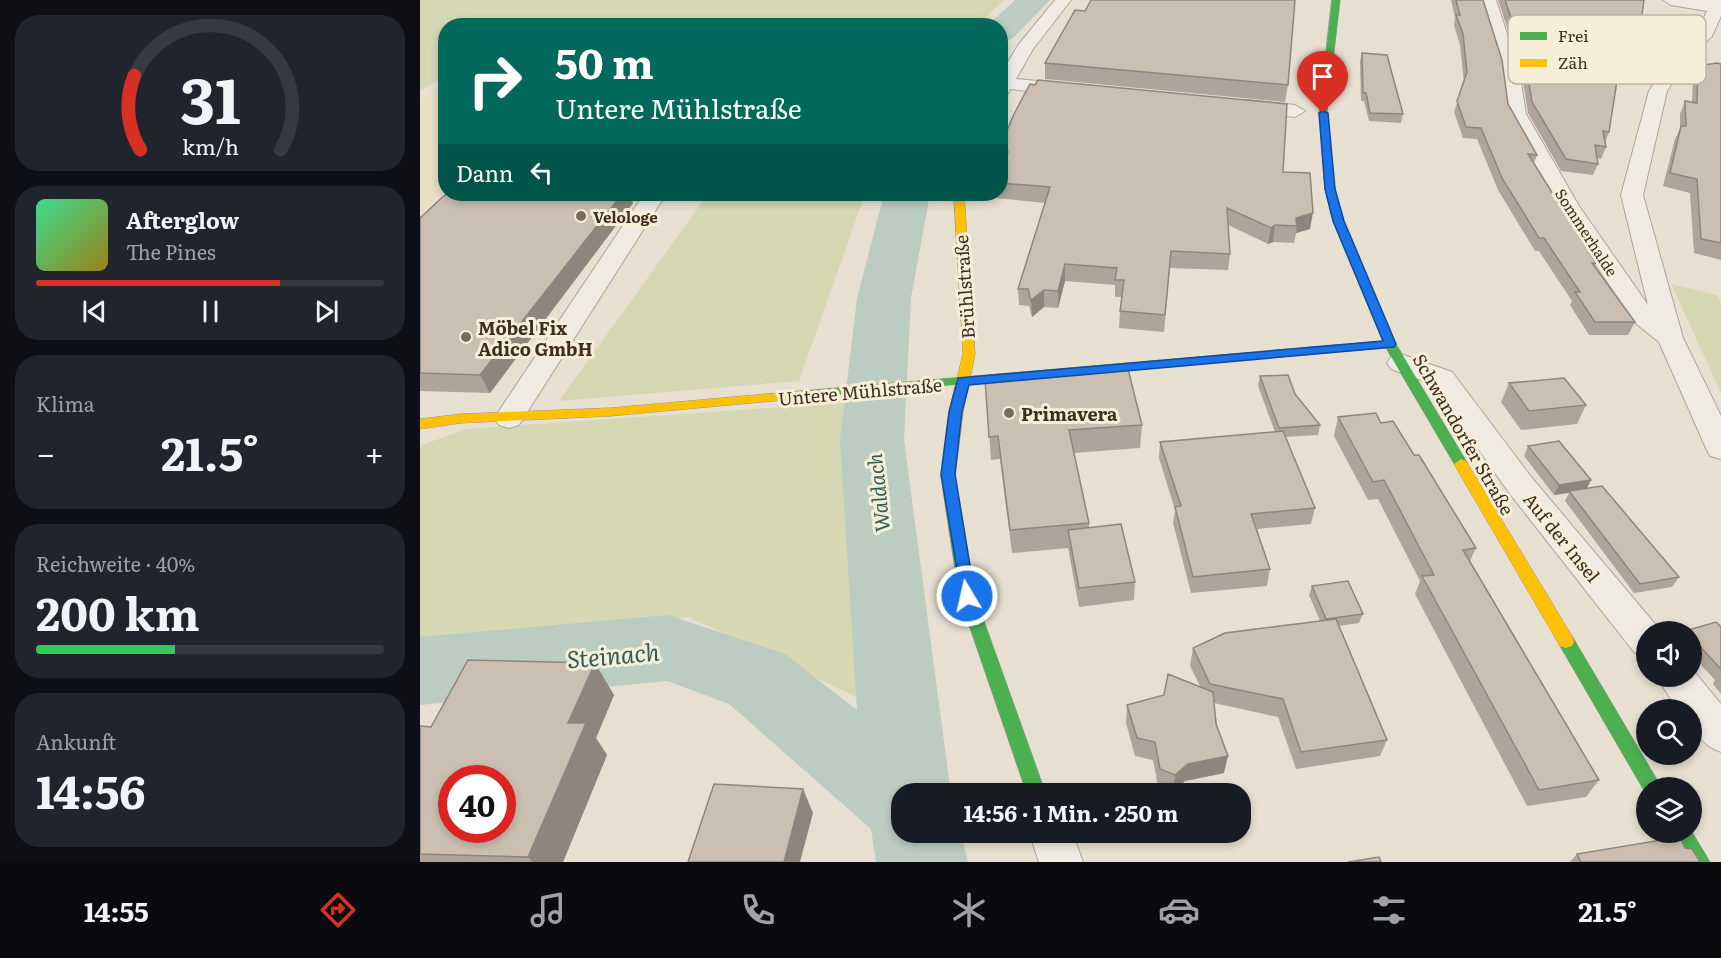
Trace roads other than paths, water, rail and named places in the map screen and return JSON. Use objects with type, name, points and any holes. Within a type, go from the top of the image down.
[{"type":"street","points":[[1008,78],[1025,48],[1063,0]]},
{"type":"street","name":"Schwandorfer Straße","points":[[1336,0],[1324,87],[1323,113],[1330,189],[1338,221],[1396,354],[1646,777]]},
{"type":"street","name":"Sommerhalde","points":[[1488,0],[1508,64]]},
{"type":"street","points":[[1671,0],[1719,4],[1706,32]]},
{"type":"street","name":"Sommerhalde","points":[[1512,84],[1516,114],[1568,206],[1647,322],[1670,338],[1721,448]]},
{"type":"street","points":[[1662,84],[1658,91],[1632,195],[1670,338]]},
{"type":"street","points":[[1008,87],[1086,91]]},
{"type":"street","points":[[1225,104],[1294,111]]},
{"type":"street","points":[[509,418],[650,201]]},
{"type":"street","name":"Brühlstraße","points":[[959,201],[969,354],[956,412],[948,474],[967,596],[1033,783]]},
{"type":"street","name":"Untere Mühlstraße","points":[[420,424],[457,417],[509,418],[831,394],[963,381],[1396,354]]},
{"type":"street","name":"Auf der Insel","points":[[1396,354],[1442,378],[1521,486],[1636,627]]},
{"type":"street","points":[[1684,687],[1721,734]]},
{"type":"street","points":[[1054,843],[1061,862]]},
{"type":"street","points":[[1688,843],[1700,862]]},
{"type":"waterway","name":"Waldach","points":[[1008,24],[1034,0]]},
{"type":"waterway","name":"Waldach","points":[[905,201],[884,298],[872,440],[906,783]]},
{"type":"waterway","name":"Steinach","points":[[420,671],[668,648],[757,679],[891,790]]},
{"type":"waterway","name":"Waldach","points":[[918,843],[922,862]]},
{"type":"place","name":"Velologe","points":[[581,216]]},
{"type":"place","name":"Möbel Fix Adico GmbH","points":[[466,337]]},
{"type":"place","name":"Primavera","points":[[1009,413]]}]
